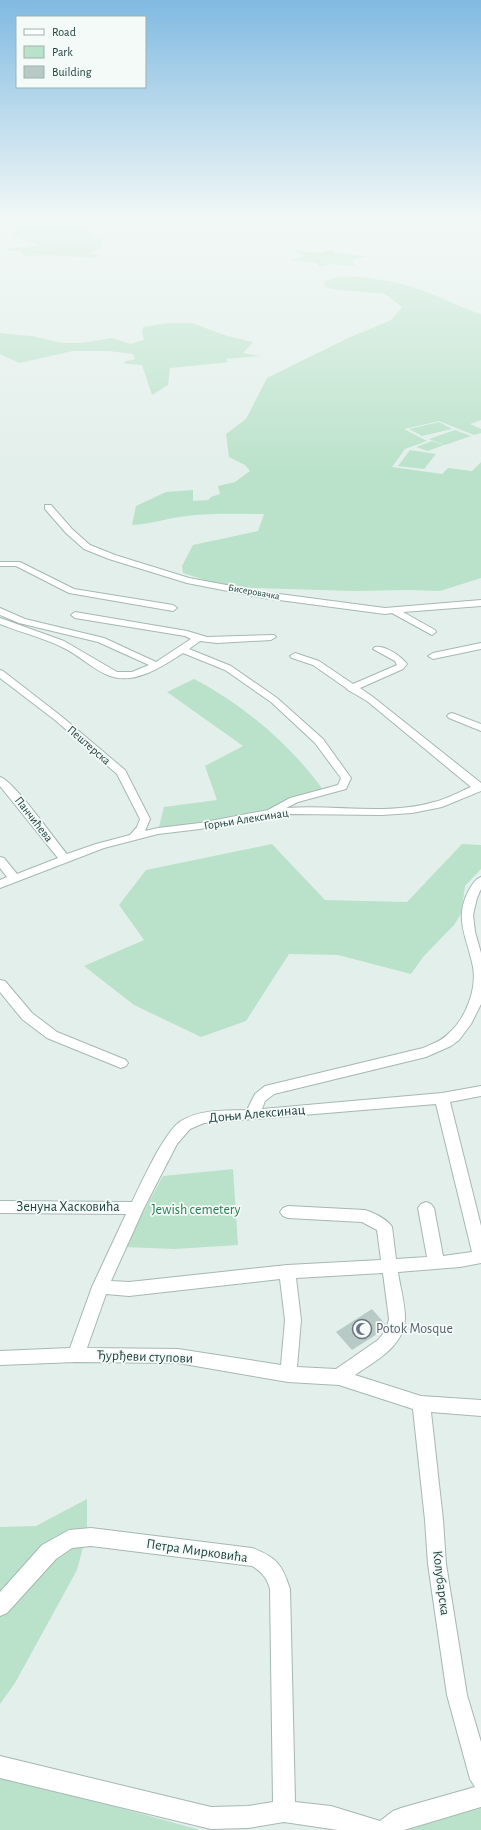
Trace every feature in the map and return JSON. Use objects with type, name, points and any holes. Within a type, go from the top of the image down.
[{"type":"street","name":"Бисеровачка","points":[[48,507],[69,531],[87,546],[112,557],[172,576],[264,595],[395,611],[481,602]]},
{"type":"street","points":[[0,564],[17,564],[72,591],[173,608]]},
{"type":"street","points":[[0,611],[8,616],[22,621],[101,640],[156,665]]},
{"type":"street","points":[[395,611],[432,632]]},
{"type":"street","points":[[74,615],[173,631],[187,634],[197,639],[224,640],[271,637]]},
{"type":"street","points":[[0,621],[68,647],[116,674],[146,671],[184,650],[197,639]]},
{"type":"street","points":[[433,656],[481,646]]},
{"type":"street","points":[[351,688],[400,667],[402,664],[398,659],[378,649]]},
{"type":"street","points":[[184,650],[228,668],[274,700],[319,741],[346,778],[342,787],[294,800],[265,813]]},
{"type":"street","points":[[295,656],[316,663],[351,688],[370,699],[480,787]]},
{"type":"street","name":"Пештерска","points":[[0,673],[47,709],[121,772],[145,820],[142,828],[135,836]]},
{"type":"street","points":[[452,716],[481,728]]},
{"type":"street","name":"Панчићева","points":[[0,780],[11,791],[66,860]]},
{"type":"street","name":"Горњи Алексинац","points":[[0,884],[100,846],[158,831],[200,826],[265,813],[382,812],[412,810],[438,805],[480,787]]},
{"type":"street","points":[[0,860],[15,879]]},
{"type":"street","points":[[253,1115],[256,1101],[262,1094],[270,1090],[426,1052],[447,1042],[460,1029],[473,1010],[479,988],[481,970],[469,935],[466,918],[470,900],[481,881]]},
{"type":"street","points":[[0,984],[27,1016],[52,1035],[122,1063]]},
{"type":"street","name":"Доњи Алексинац","points":[[76,1355],[100,1286],[136,1208],[172,1140],[185,1125],[204,1118],[442,1098],[481,1091]]},
{"type":"street","points":[[100,1286],[129,1289],[287,1272],[436,1264],[481,1257],[442,1098]]},
{"type":"street","name":"Зенуна Хасковића","points":[[0,1207],[136,1208]]},
{"type":"street","points":[[426,1208],[436,1264]]},
{"type":"street","points":[[288,1212],[365,1216],[384,1227],[398,1319],[393,1333],[384,1345],[339,1377]]},
{"type":"street","points":[[287,1272],[292,1320],[292,1341],[288,1374]]},
{"type":"street","name":"Ђурђеви ступови","points":[[0,1358],[76,1355],[178,1356],[288,1374],[339,1377],[421,1404],[481,1408]]},
{"type":"street","name":"Колубарска","points":[[421,1404],[434,1520],[437,1564],[457,1695],[479,1765]]},
{"type":"street","name":"Петра Мирковића","points":[[0,1606],[49,1552],[69,1539],[91,1537],[252,1557],[266,1562],[276,1574],[280,1589],[284,1811]]},
{"type":"street","points":[[0,1767],[211,1818],[248,1817],[284,1811],[332,1817],[375,1830]]},
{"type":"street","points":[[387,1830],[401,1819],[481,1796]]},
{"type":"green space","points":[[395,301],[448,301],[481,314],[481,420],[470,424],[481,429],[481,433],[474,435],[439,421],[404,429],[427,441],[405,449],[392,467],[442,474],[448,468],[472,471],[481,462],[481,578],[440,591],[354,591],[226,587],[183,573],[182,566],[193,545],[258,531],[264,514],[196,515],[132,525],[136,506],[166,492],[193,490],[193,501],[208,500],[211,497],[220,494],[218,486],[235,482],[250,471],[245,465],[229,457],[226,434],[246,419],[267,378],[346,339],[391,320],[402,307]]},
{"type":"green space","points":[[168,323],[192,323],[227,336],[253,342],[243,353],[260,356],[225,359],[229,362],[170,368],[168,385],[152,395],[142,365],[127,364],[123,362],[135,359],[133,354],[109,351],[73,351],[19,363],[0,354],[0,333],[32,336],[62,343],[81,343],[112,338],[130,344],[144,340],[142,333],[143,327]]},
{"type":"green space","points":[[439,422],[452,429],[422,436],[409,429]]},
{"type":"green space","points":[[455,430],[471,436],[445,445],[429,439]]},
{"type":"green space","points":[[432,441],[444,445],[428,451],[416,447]]},
{"type":"green space","points":[[410,450],[436,454],[424,469],[398,466]]},
{"type":"green space","points":[[194,679],[231,701],[282,742],[324,791],[265,813],[158,831],[164,807],[217,800],[205,766],[243,746],[167,692]]},
{"type":"green space","points":[[272,844],[325,900],[407,902],[462,844],[481,845],[481,869],[465,886],[461,914],[454,925],[423,957],[411,974],[338,955],[289,954],[246,1021],[201,1037],[134,1005],[84,966],[144,940],[119,905],[146,870]]},
{"type":"green space","name":"Jewish cemetery","points":[[233,1169],[238,1245],[175,1249],[124,1247],[163,1176]]},
{"type":"green space","points":[[87,1499],[87,1532],[77,1570],[15,1683],[0,1704],[0,1527],[36,1526]]},
{"type":"green space","points":[[0,1778],[124,1809],[200,1830],[0,1830]]},
{"type":"green space","points":[[481,1796],[481,1830],[387,1830]]},
{"type":"building","name":"Potok Mosque","points":[[372,1309],[386,1325],[385,1329],[352,1350],[336,1332]]},
{"type":"place","name":"Potok Mosque","points":[[362,1329]]}]
